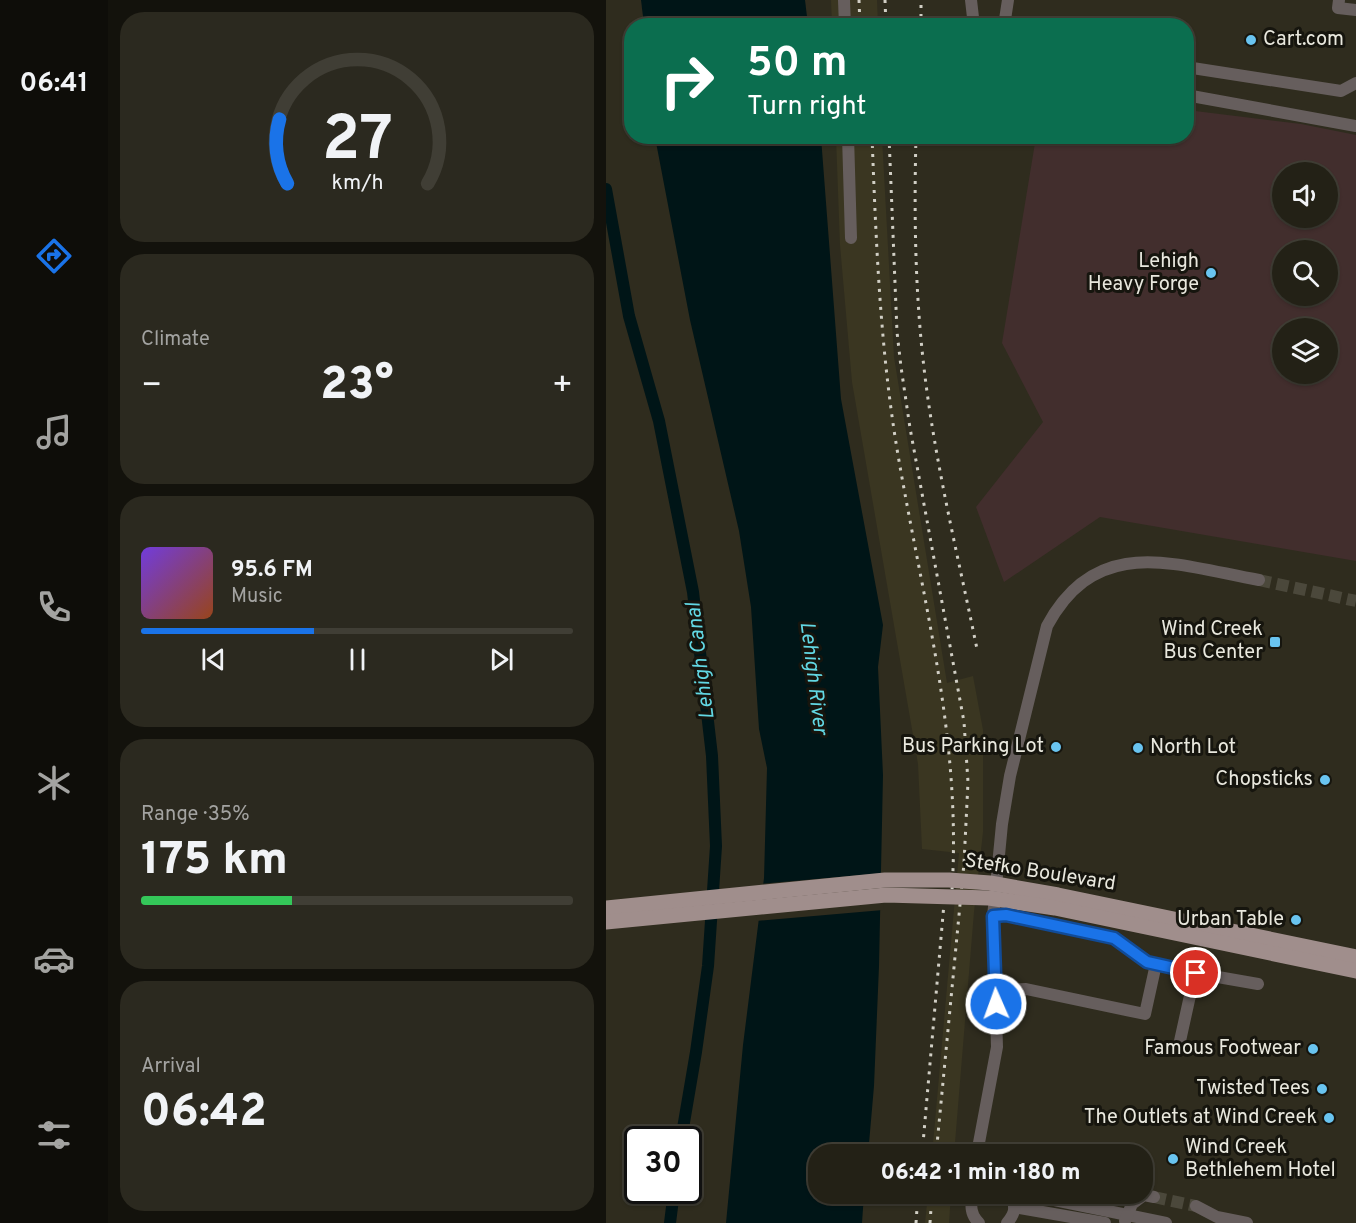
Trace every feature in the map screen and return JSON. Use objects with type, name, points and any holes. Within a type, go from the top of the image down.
[{"type":"main road","name":"Stefko Boulevard","points":[[606,908],[885,880],[949,880],[990,883],[1047,893],[1356,957]]},
{"type":"main road","name":"Stefko Boulevard","points":[[606,922],[885,895],[989,897],[1055,908],[1356,971]]},
{"type":"street","points":[[844,0],[845,18]]},
{"type":"street","points":[[971,0],[973,18]]},
{"type":"street","points":[[1005,18],[1008,0]]},
{"type":"street","points":[[1340,0],[1338,8],[1356,10]]},
{"type":"street","points":[[1194,68],[1341,91],[1356,83]]},
{"type":"street","points":[[1194,96],[1356,126]]},
{"type":"street","points":[[848,144],[851,238]]},
{"type":"street","points":[[979,1144],[997,1047],[993,916],[1002,824],[1010,776],[1043,638],[1055,612],[1084,580],[1124,564],[1143,561],[1259,580]]},
{"type":"street","points":[[993,916],[1006,915],[1114,938],[1147,962],[1258,984]]},
{"type":"street","points":[[995,987],[1008,990],[1026,989],[1145,1014],[1156,963]]},
{"type":"street","points":[[1179,1050],[1196,973]]},
{"type":"street","points":[[1126,1219],[1132,1204],[1144,1195],[1154,1197]]},
{"type":"street","points":[[972,1204],[972,1212],[979,1223]]},
{"type":"street","points":[[1007,1223],[1012,1217],[1013,1204]]},
{"type":"street","points":[[1065,1204],[1126,1219],[1166,1223]]},
{"type":"street","points":[[1014,1207],[1105,1223]]},
{"type":"street","points":[[1200,1214],[1247,1223]]},
{"type":"shaded area","points":[[831,0],[877,0],[878,18],[832,18]]},
{"type":"shaded area","points":[[1194,111],[1301,124],[1356,135],[1356,561],[1100,517],[1004,582],[976,507],[1043,422],[1002,343],[1035,144],[1194,144]]},
{"type":"shaded area","points":[[836,144],[882,144],[894,357],[947,683],[973,676],[983,730],[983,832],[955,1144],[933,1144],[959,853],[922,849],[918,764],[852,382],[840,245]]},
{"type":"shaded area","points":[[927,1204],[950,1204],[949,1223],[925,1223]]},
{"type":"water","points":[[641,0],[805,0],[807,18],[643,18]]},
{"type":"water","name":"Lehigh River","points":[[656,144],[822,144],[841,399],[883,625],[878,667],[883,775],[879,966],[869,1144],[808,1144],[808,1204],[863,1204],[862,1223],[726,1223],[743,1045],[764,878],[767,768],[759,729],[751,607],[739,531],[690,320]]},
{"type":"pier","points":[[884,873],[883,910],[756,921],[760,884]]},
{"type":"waterway","name":"Lehigh Canal","points":[[606,189],[629,316],[659,421],[693,592],[712,756],[716,846],[708,966],[683,1126]]},
{"type":"waterway","name":"Lehigh Canal","points":[[670,1223],[672,1204]]},
{"type":"tunnel","points":[[1259,580],[1356,601]]},
{"type":"tunnel","points":[[1154,1197],[1196,1206]]},
{"type":"railway","points":[[859,0],[860,18]]},
{"type":"railway","points":[[885,0],[886,18]]},
{"type":"railway","points":[[921,0],[921,18]]},
{"type":"railway","points":[[872,144],[886,371],[907,507],[939,675],[952,788],[951,904]]},
{"type":"railway","points":[[889,144],[897,332],[901,367],[964,722],[968,782],[964,863],[937,1144]]},
{"type":"railway","points":[[916,144],[916,252],[924,368],[941,474],[977,649]]},
{"type":"railway","points":[[923,1144],[945,892]]},
{"type":"railway","points":[[916,1223],[917,1204]]},
{"type":"railway","points":[[930,1223],[931,1204]]},
{"type":"place","name":"Cart.com","points":[[1251,40]]},
{"type":"place","name":"Lehigh Heavy Forge","points":[[1211,273]]},
{"type":"place","name":"Wind Creek Bus Center","points":[[1275,642]]},
{"type":"place","name":"Bus Parking Lot","points":[[1056,747]]},
{"type":"place","name":"North Lot","points":[[1138,748]]},
{"type":"place","name":"Chopsticks","points":[[1325,780]]},
{"type":"place","name":"Urban Table","points":[[1296,920]]},
{"type":"place","name":"Famous Footwear","points":[[1313,1049]]},
{"type":"place","name":"Twisted Tees","points":[[1322,1089]]},
{"type":"place","name":"The Outlets at Wind Creek","points":[[1329,1118]]},
{"type":"place","name":"Wind Creek Bethlehem Hotel","points":[[1173,1159]]},
{"type":"route","points":[[996,1004],[993,916],[1006,915],[1114,938],[1147,962],[1196,973]]}]
